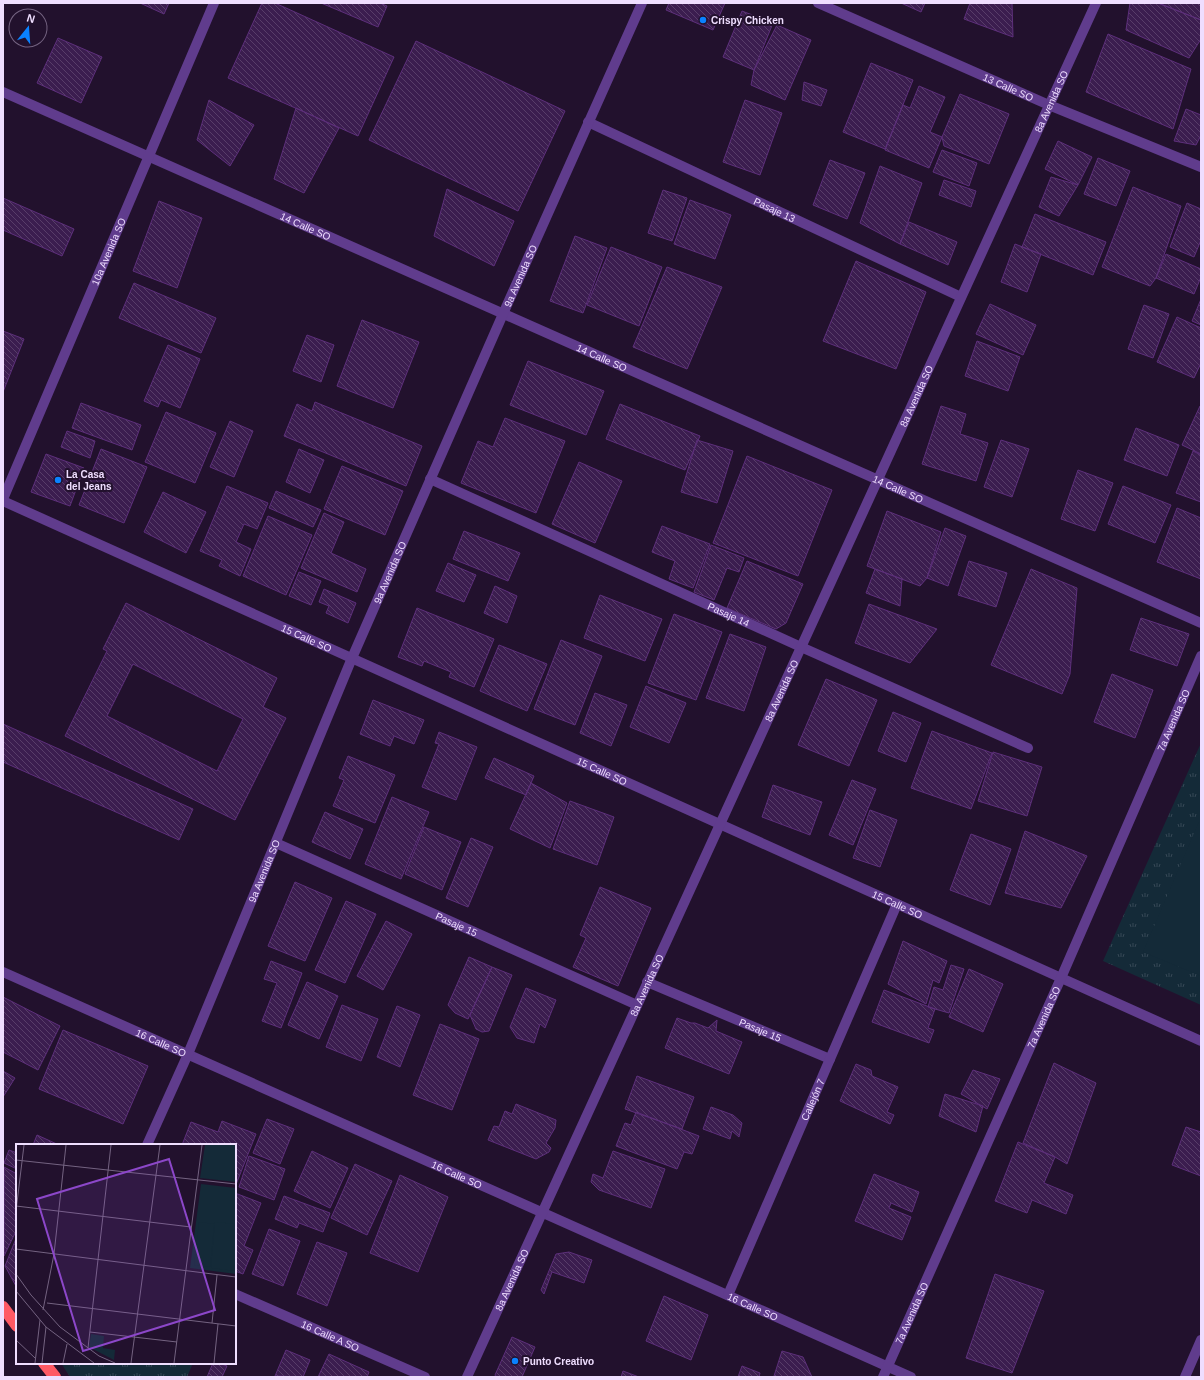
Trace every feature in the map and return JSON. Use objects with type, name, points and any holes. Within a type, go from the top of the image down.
[{"type":"highway","points":[[3,1307],[16,1325]]},
{"type":"highway","points":[[47,1364],[55,1377]]},
{"type":"street","name":"10a Avenida SO","points":[[3,500],[214,3]]},
{"type":"street","name":"9a Avenida SO","points":[[146,1144],[188,1054],[352,658],[588,122],[642,3]]},
{"type":"street","name":"13 Calle SO","points":[[818,3],[1049,105],[1201,167]]},
{"type":"street","name":"8a Avenida SO","points":[[467,1377],[1096,3]]},
{"type":"street","name":"14 Calle SO","points":[[3,92],[1201,623]]},
{"type":"street","name":"Pasaje 13","points":[[588,122],[961,297]]},
{"type":"street","name":"Pasaje 14","points":[[430,479],[1028,748]]},
{"type":"street","name":"15 Calle SO","points":[[3,500],[1201,1041]]},
{"type":"street","name":"7a Avenida SO","points":[[883,1377],[1061,978],[1201,656]]},
{"type":"street","name":"Pasaje 15","points":[[276,843],[637,1005]]},
{"type":"street","name":"Callejón 7","points":[[728,1295],[897,904]]},
{"type":"street","name":"16 Calle SO","points":[[3,972],[911,1377]]},
{"type":"street","name":"Pasaje 15","points":[[647,982],[830,1060]]},
{"type":"street","name":"16 Calle A SO","points":[[236,1294],[425,1377]]},
{"type":"street","points":[[1185,1377],[1201,1340]]},
{"type":"green space","points":[[1201,743],[1201,1005],[1103,961]]},
{"type":"green space","points":[[1201,817],[1201,976],[1143,952]]},
{"type":"green space","points":[[62,1364],[193,1364],[187,1377],[70,1377]]},
{"type":"building","points":[[140,3],[169,3],[164,14]]},
{"type":"building","points":[[262,3],[275,3],[394,57],[358,136],[228,78]]},
{"type":"building","points":[[321,3],[380,3],[387,6],[378,27]]},
{"type":"building","name":"Crispy Chicken","points":[[669,3],[725,3],[713,30],[666,10]]},
{"type":"building","points":[[901,3],[925,3],[921,12]]},
{"type":"building","points":[[970,3],[1012,3],[1013,37],[964,19]]},
{"type":"building","points":[[1130,3],[1158,3],[1201,20],[1201,39],[1189,58],[1126,30]]},
{"type":"building","points":[[1158,3],[1201,3],[1201,20]]},
{"type":"building","points":[[742,11],[773,23],[754,70],[723,57]]},
{"type":"building","points":[[777,25],[811,40],[785,100],[751,85],[754,70]]},
{"type":"building","points":[[1108,34],[1191,69],[1173,129],[1086,92]]},
{"type":"building","points":[[58,38],[102,57],[81,103],[37,83]]},
{"type":"building","points":[[416,41],[565,111],[518,211],[369,140]]},
{"type":"building","points":[[871,63],[913,80],[885,149],[843,132]]},
{"type":"building","points":[[804,82],[827,90],[821,106],[802,100]]},
{"type":"building","points":[[919,86],[945,97],[930,132],[942,137],[929,168],[885,150],[903,105],[910,108]]},
{"type":"building","points":[[960,94],[1009,114],[989,164],[944,146],[942,137]]},
{"type":"building","points":[[209,100],[254,125],[230,166],[197,140]]},
{"type":"building","points":[[745,100],[782,113],[760,175],[723,162]]},
{"type":"building","points":[[296,108],[339,128],[304,193],[274,179]]},
{"type":"building","points":[[1186,109],[1201,115],[1201,135],[1196,145],[1174,141]]},
{"type":"building","points":[[1058,141],[1092,157],[1078,185],[1045,169]]},
{"type":"building","points":[[942,150],[977,163],[969,186],[933,172]]},
{"type":"building","points":[[1098,158],[1130,171],[1116,206],[1084,194]]},
{"type":"building","points":[[830,160],[865,173],[847,219],[813,205]]},
{"type":"building","points":[[880,166],[922,183],[900,244],[860,223]]},
{"type":"building","points":[[1051,177],[1078,185],[1059,216],[1039,207]]},
{"type":"building","points":[[944,180],[976,191],[971,207],[939,195]]},
{"type":"building","points":[[1133,187],[1181,206],[1156,278],[1150,286],[1102,267]]},
{"type":"building","points":[[447,189],[514,221],[494,266],[434,236]]},
{"type":"building","points":[[663,190],[687,198],[672,241],[648,233]]},
{"type":"building","points":[[3,198],[74,229],[62,256],[3,230]]},
{"type":"building","points":[[690,200],[731,215],[715,259],[674,244]]},
{"type":"building","points":[[159,201],[202,218],[177,288],[133,271]]},
{"type":"building","points":[[1187,203],[1201,209],[1201,240],[1194,257],[1170,247]]},
{"type":"building","points":[[1035,214],[1106,242],[1093,275],[1022,247]]},
{"type":"building","points":[[909,222],[957,242],[948,265],[900,244]]},
{"type":"building","points":[[575,236],[607,248],[583,313],[550,301]]},
{"type":"building","points":[[1015,244],[1041,254],[1027,292],[1001,282]]},
{"type":"building","points":[[611,247],[662,267],[639,326],[587,305]]},
{"type":"building","points":[[1166,254],[1201,269],[1201,277],[1194,294],[1156,278]]},
{"type":"building","points":[[856,261],[926,292],[896,369],[823,341]]},
{"type":"building","points":[[667,267],[722,287],[687,369],[633,347]]},
{"type":"building","points":[[134,283],[216,318],[201,353],[119,318]]},
{"type":"building","points":[[1201,299],[1201,325],[1192,321]]},
{"type":"building","points":[[990,304],[1036,325],[1023,355],[976,334]]},
{"type":"building","points":[[1144,305],[1169,314],[1153,358],[1128,349]]},
{"type":"building","points":[[1177,317],[1201,328],[1201,363],[1194,378],[1157,362]]},
{"type":"building","points":[[362,320],[419,342],[393,408],[337,386]]},
{"type":"building","points":[[3,331],[24,339],[3,392]]},
{"type":"building","points":[[307,335],[334,345],[321,382],[293,371]]},
{"type":"building","points":[[977,341],[1020,357],[1008,391],[965,376]]},
{"type":"building","points":[[168,345],[200,359],[180,408],[161,400],[158,407],[144,401]]},
{"type":"building","points":[[528,361],[604,391],[586,435],[510,405]]},
{"type":"building","points":[[315,402],[422,446],[406,486],[284,436],[297,404],[312,411]]},
{"type":"building","points":[[81,403],[141,425],[132,450],[72,428]]},
{"type":"building","points":[[620,404],[700,436],[685,470],[606,439]]},
{"type":"building","points":[[941,406],[966,414],[960,434],[988,443],[976,481],[922,464]]},
{"type":"building","points":[[1200,406],[1201,407],[1201,454],[1182,445]]},
{"type":"building","points":[[166,412],[216,433],[195,483],[145,462]]},
{"type":"building","points":[[505,418],[565,441],[536,513],[461,483],[478,441],[493,447]]},
{"type":"building","points":[[230,421],[253,431],[234,477],[210,467]]},
{"type":"building","points":[[1136,428],[1179,445],[1167,476],[1124,460]]},
{"type":"building","points":[[67,431],[95,441],[90,458],[61,447]]},
{"type":"building","points":[[697,440],[733,451],[717,503],[681,492]]},
{"type":"building","points":[[1001,440],[1029,449],[1012,497],[984,487]]},
{"type":"building","points":[[101,449],[147,467],[124,523],[79,505]]},
{"type":"building","points":[[299,449],[324,460],[310,493],[286,482]]},
{"type":"building","points":[[1193,451],[1201,455],[1201,502],[1176,493]]},
{"type":"building","name":"La Casa del Jeans","points":[[46,454],[84,468],[70,506],[31,492]]},
{"type":"building","points":[[747,456],[832,490],[798,576],[713,543]]},
{"type":"building","points":[[579,462],[622,481],[595,543],[552,524]]},
{"type":"building","points":[[342,466],[403,491],[385,535],[324,509]]},
{"type":"building","points":[[1078,470],[1113,483],[1095,531],[1061,519]]},
{"type":"building","points":[[227,486],[268,503],[257,529],[244,524],[236,542],[251,549],[240,576],[219,566],[222,560],[200,551]]},
{"type":"building","points":[[1123,486],[1171,505],[1155,543],[1108,524]]},
{"type":"building","points":[[276,491],[321,510],[313,527],[269,508]]},
{"type":"building","points":[[163,492],[206,512],[186,553],[144,532]]},
{"type":"building","points":[[1177,508],[1201,518],[1201,579],[1157,562]]},
{"type":"building","points":[[887,511],[941,532],[927,578],[920,586],[867,566]]},
{"type":"building","points":[[324,513],[344,522],[331,553],[366,569],[357,592],[301,568]]},
{"type":"building","points":[[268,516],[312,535],[286,595],[243,576]]},
{"type":"building","points":[[662,526],[710,544],[693,588],[669,579],[675,561],[652,552]]},
{"type":"building","points":[[945,528],[966,536],[948,586],[927,578]]},
{"type":"building","points":[[464,531],[520,553],[508,581],[453,559]]},
{"type":"building","points":[[711,545],[744,558],[739,572],[727,568],[714,600],[694,592]]},
{"type":"building","points":[[747,561],[803,584],[786,623],[776,629],[727,608]]},
{"type":"building","points":[[969,561],[1007,573],[996,607],[958,595]]},
{"type":"building","points":[[448,563],[476,575],[464,602],[436,591]]},
{"type":"building","points":[[875,569],[902,579],[900,606],[866,593]]},
{"type":"building","points":[[1031,569],[1077,588],[1070,674],[1062,694],[991,665]]},
{"type":"building","points":[[299,572],[321,581],[311,605],[289,596]]},
{"type":"building","points":[[495,586],[517,596],[507,623],[484,613]]},
{"type":"building","points":[[324,589],[356,603],[348,623],[326,613],[329,606],[319,602]]},
{"type":"building","points":[[600,595],[662,619],[645,661],[584,638]]},
{"type":"building","points":[[126,603],[277,678],[263,707],[286,718],[235,820],[65,736],[107,651],[103,649]],"holes":[[[133,664],[243,719],[217,771],[107,716]]]},
{"type":"building","points":[[869,604],[937,629],[910,663],[855,643]]},
{"type":"building","points":[[417,608],[494,639],[474,687],[449,677],[451,672],[424,661],[422,666],[398,657]]},
{"type":"building","points":[[674,614],[722,632],[696,700],[648,683]]},
{"type":"building","points":[[1141,618],[1189,634],[1177,666],[1130,650]]},
{"type":"building","points":[[730,634],[766,647],[744,711],[706,698]]},
{"type":"building","points":[[561,640],[602,656],[575,725],[534,709]]},
{"type":"building","points":[[499,645],[547,664],[527,711],[480,691]]},
{"type":"building","points":[[1112,674],[1153,690],[1135,738],[1094,722]]},
{"type":"building","points":[[826,679],[877,700],[849,766],[798,745]]},
{"type":"building","points":[[646,686],[686,703],[669,743],[630,727]]},
{"type":"building","points":[[595,693],[627,705],[611,746],[580,733]]},
{"type":"building","points":[[373,700],[424,720],[414,744],[394,736],[390,746],[360,734]]},
{"type":"building","points":[[893,712],[921,723],[906,762],[878,751]]},
{"type":"building","points":[[3,724],[193,809],[179,840],[3,762]]},
{"type":"building","points":[[932,731],[992,753],[971,809],[911,788]]},
{"type":"building","points":[[439,732],[477,747],[456,800],[422,787],[439,744],[435,743]]},
{"type":"building","points":[[993,752],[1042,767],[1027,816],[978,801]]},
{"type":"building","points":[[348,756],[395,775],[375,823],[333,806],[344,780],[339,778]]},
{"type":"building","points":[[494,758],[534,776],[526,795],[485,778]]},
{"type":"building","points":[[852,780],[876,789],[853,845],[829,835]]},
{"type":"building","points":[[531,783],[567,803],[550,848],[510,829]]},
{"type":"building","points":[[773,785],[822,802],[810,835],[762,817]]},
{"type":"building","points":[[392,797],[429,812],[401,879],[365,864]]},
{"type":"building","points":[[570,801],[614,817],[597,865],[553,849]]},
{"type":"building","points":[[870,810],[897,820],[880,867],[853,858]]},
{"type":"building","points":[[325,812],[363,829],[350,859],[312,842]]},
{"type":"building","points":[[424,827],[461,842],[442,890],[405,874]]},
{"type":"building","points":[[1025,831],[1087,856],[1061,908],[1005,893]]},
{"type":"building","points":[[971,834],[1011,849],[990,905],[950,890]]},
{"type":"building","points":[[471,838],[493,847],[468,907],[446,898]]},
{"type":"building","points":[[295,882],[332,898],[305,961],[268,946]]},
{"type":"building","points":[[600,887],[651,908],[618,986],[573,967],[586,938],[580,935]]},
{"type":"building","points":[[346,901],[376,914],[345,983],[315,970]]},
{"type":"building","points":[[386,921],[412,934],[383,990],[357,976]]},
{"type":"building","points":[[903,941],[947,961],[939,983],[933,980],[926,1004],[888,984]]},
{"type":"building","points":[[469,957],[492,967],[468,1019],[455,1013],[448,1005]]},
{"type":"building","points":[[271,961],[302,973],[281,1028],[262,1021],[277,983],[264,979]]},
{"type":"building","points":[[951,965],[964,969],[949,1013],[928,1007],[934,987],[943,990]]},
{"type":"building","points":[[492,967],[512,975],[489,1031],[482,1032],[476,1029],[470,1015]]},
{"type":"building","points":[[969,969],[1003,984],[983,1032],[949,1017]]},
{"type":"building","points":[[307,982],[338,996],[319,1039],[288,1025]]},
{"type":"building","points":[[526,988],[556,1000],[545,1028],[540,1024],[534,1043],[517,1038],[510,1027]]},
{"type":"building","points":[[884,990],[935,1009],[928,1028],[934,1030],[929,1043],[872,1022]]},
{"type":"building","points":[[3,997],[60,1026],[38,1070],[3,1052]]},
{"type":"building","points":[[342,1005],[378,1019],[361,1061],[326,1047]]},
{"type":"building","points":[[397,1006],[420,1015],[400,1067],[377,1057]]},
{"type":"building","points":[[677,1018],[708,1028],[717,1020],[716,1031],[742,1042],[729,1074],[665,1048]]},
{"type":"building","points":[[440,1024],[479,1039],[452,1110],[413,1095]]},
{"type":"building","points":[[63,1030],[148,1066],[123,1124],[39,1089]]},
{"type":"building","points":[[1054,1063],[1096,1083],[1067,1164],[1023,1143]]},
{"type":"building","points":[[856,1064],[871,1070],[872,1076],[898,1087],[887,1112],[894,1115],[890,1124],[840,1101]]},
{"type":"building","points":[[973,1070],[1000,1079],[987,1109],[961,1094]]},
{"type":"building","points":[[3,1071],[15,1078],[3,1097]]},
{"type":"building","points":[[637,1076],[694,1097],[682,1129],[625,1109]]},
{"type":"building","points":[[945,1094],[983,1106],[976,1132],[939,1116]]},
{"type":"building","points":[[516,1104],[556,1120],[555,1128],[546,1143],[551,1148],[549,1152],[536,1159],[488,1140],[494,1126],[499,1127],[505,1111],[512,1114]]},
{"type":"building","points":[[711,1107],[733,1115],[742,1123],[739,1137],[732,1131],[730,1139],[703,1129]]},
{"type":"building","points":[[636,1112],[699,1136],[692,1154],[684,1152],[677,1169],[616,1146],[625,1123],[631,1125]]},
{"type":"building","points":[[267,1119],[294,1129],[280,1164],[253,1153]]},
{"type":"building","points":[[222,1121],[256,1134],[236,1184],[236,1144],[182,1144],[191,1122],[218,1132]]},
{"type":"building","points":[[1186,1127],[1201,1132],[1201,1176],[1172,1165]]},
{"type":"building","points":[[37,1135],[57,1144],[33,1144]]},
{"type":"building","points":[[1018,1142],[1055,1157],[1044,1183],[1073,1195],[1066,1214],[1032,1200],[1027,1213],[995,1201]]},
{"type":"building","points":[[9,1150],[16,1153],[16,1169],[4,1163]]},
{"type":"building","points":[[312,1151],[348,1168],[330,1208],[294,1191]]},
{"type":"building","points":[[613,1151],[665,1169],[651,1208],[599,1190],[591,1182],[593,1174],[603,1178]]},
{"type":"building","points":[[249,1156],[285,1169],[274,1200],[239,1187]]},
{"type":"building","points":[[355,1164],[392,1181],[367,1235],[331,1218]]},
{"type":"building","points":[[4,1167],[16,1173],[16,1231],[4,1256]]},
{"type":"building","points":[[874,1174],[919,1192],[912,1212],[891,1203],[889,1208],[911,1217],[902,1240],[855,1221]]},
{"type":"building","points":[[400,1175],[448,1197],[418,1272],[370,1253]]},
{"type":"building","points":[[236,1193],[261,1203],[244,1246],[253,1250],[243,1274],[236,1271]]},
{"type":"building","points":[[284,1196],[330,1213],[323,1232],[299,1223],[297,1228],[275,1219]]},
{"type":"building","points":[[269,1229],[300,1241],[283,1286],[252,1274]]},
{"type":"building","points":[[16,1238],[16,1286],[5,1266]]},
{"type":"building","points":[[317,1242],[347,1253],[327,1306],[297,1294]]},
{"type":"building","points":[[569,1252],[592,1260],[584,1283],[552,1272],[544,1294],[541,1290],[556,1254]]},
{"type":"building","points":[[995,1274],[1044,1291],[1012,1373],[966,1358]]},
{"type":"building","points":[[664,1296],[708,1315],[691,1360],[646,1341]]},
{"type":"building","name":"Punto Creativo","points":[[512,1337],[535,1347],[522,1377],[496,1377],[495,1375]]},
{"type":"building","points":[[286,1350],[310,1360],[303,1377],[275,1376]]},
{"type":"building","points":[[782,1351],[803,1357],[812,1377],[774,1376]]},
{"type":"building","points":[[329,1354],[369,1372],[367,1377],[318,1377]]},
{"type":"building","points":[[213,1364],[222,1364],[227,1366],[222,1377],[207,1377]]},
{"type":"building","points":[[742,1366],[760,1373],[759,1377],[738,1377]]},
{"type":"building","points":[[623,1371],[639,1377],[621,1377]]},
{"type":"place","name":"Crispy Chicken","points":[[703,20]]},
{"type":"place","name":"La Casa del Jeans","points":[[58,480]]},
{"type":"place","name":"Punto Creativo","points":[[515,1361]]}]
